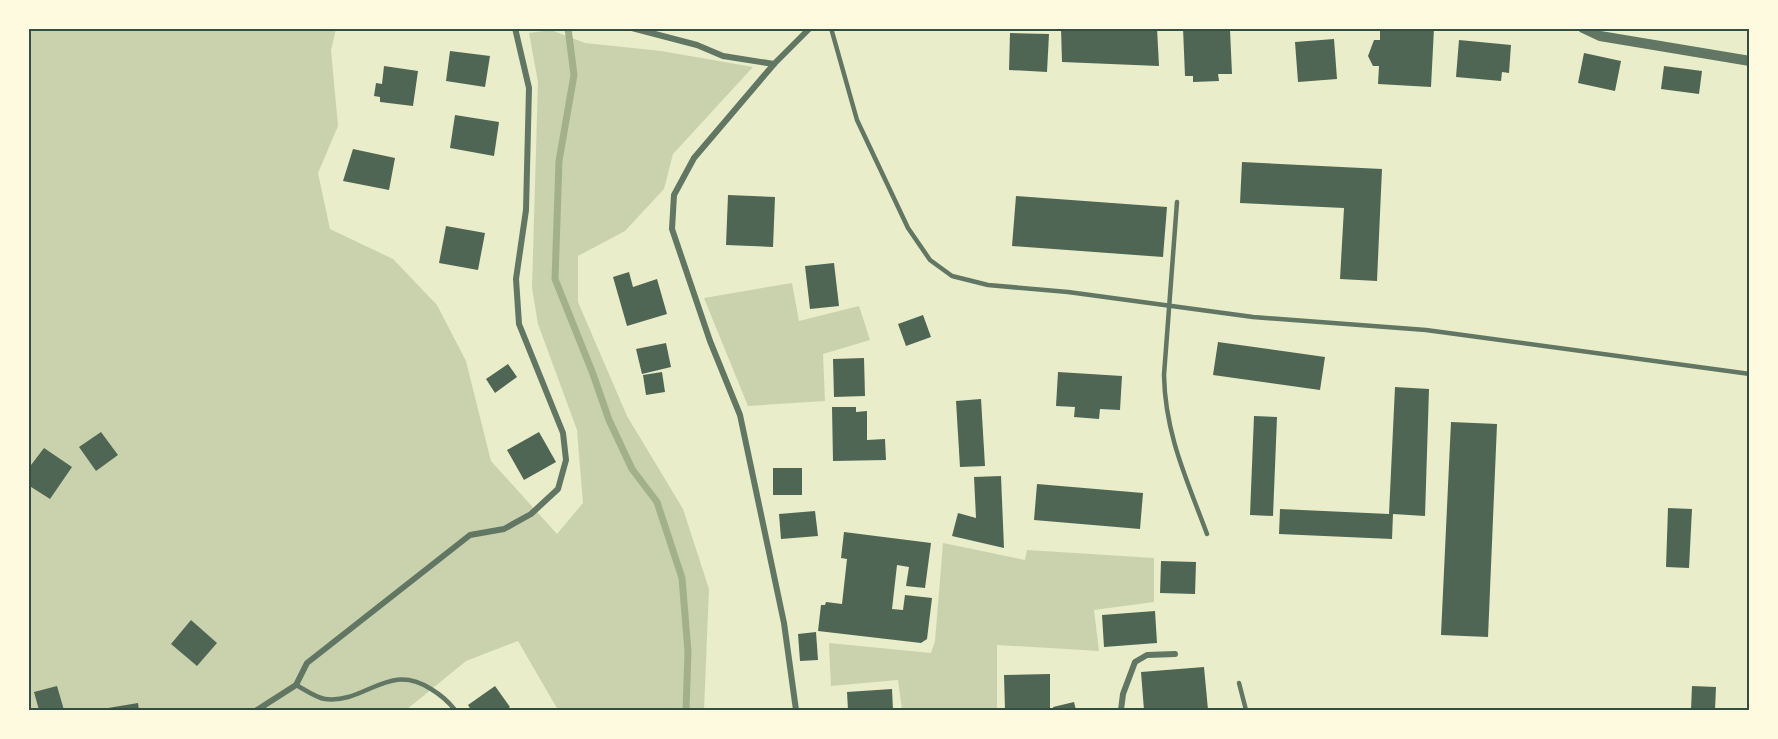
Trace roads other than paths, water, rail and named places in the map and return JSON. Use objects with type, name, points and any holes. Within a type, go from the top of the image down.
[{"type":"street","points":[[257,711],[296,685],[307,663],[470,535],[504,529],[531,514],[558,489],[566,460],[563,433],[519,324],[516,279],[525,210],[529,88],[515,28]]},
{"type":"street","points":[[632,28],[697,45],[723,56],[774,64]]},
{"type":"street","points":[[796,711],[784,622],[740,415],[710,341],[672,229],[674,195],[694,158],[774,64],[810,28]]},
{"type":"street","points":[[1583,28],[1600,36],[1749,61]]},
{"type":"street","points":[[1121,711],[1123,694],[1135,662],[1147,655],[1175,654]]},
{"type":"lane","points":[[831,28],[857,120],[908,228],[930,260],[952,276],[988,285],[1068,292],[1253,317],[1426,330],[1749,374]]},
{"type":"lane","points":[[1177,202],[1164,375],[1169,432],[1207,534]]},
{"type":"lane","points":[[296,685],[323,699],[343,698],[396,678],[421,682],[446,699],[455,711]]},
{"type":"lane","points":[[1239,683],[1246,711]]},
{"type":"waterway","points":[[568,28],[574,75],[559,161],[555,279],[609,420],[632,469],[657,502],[682,578],[688,652],[686,710]]}]
